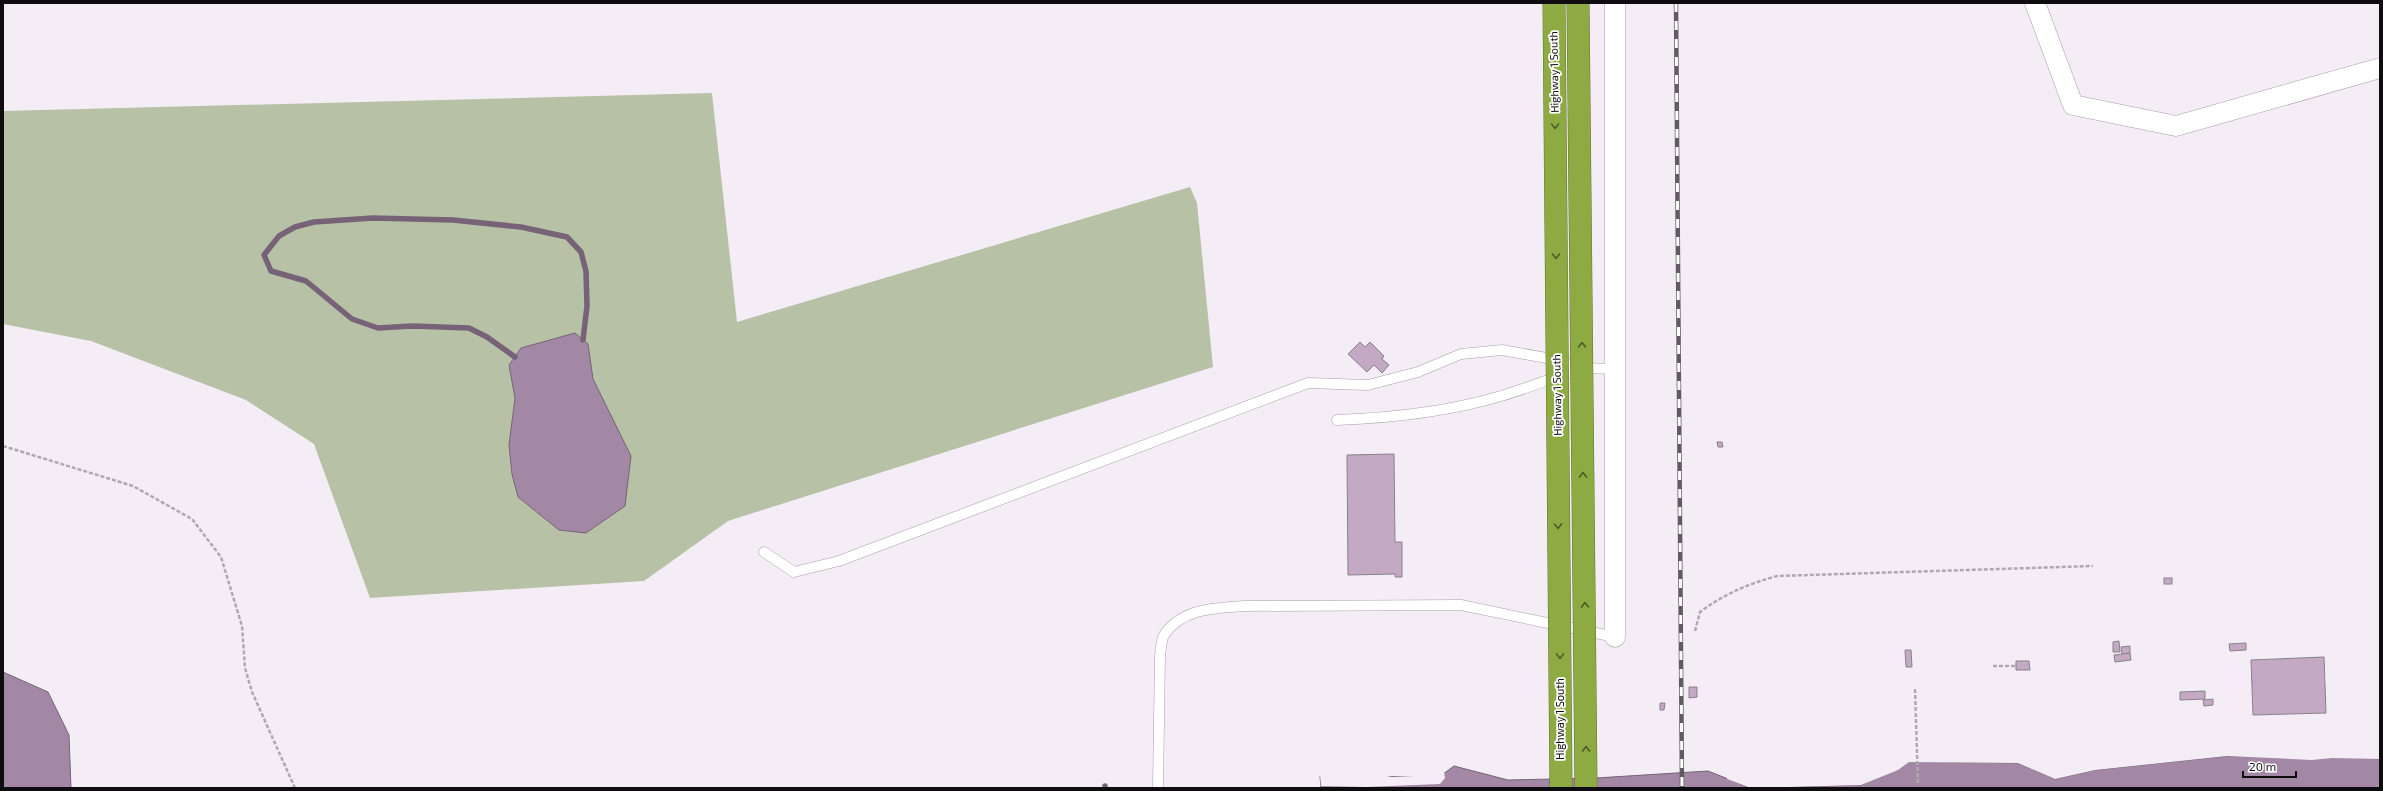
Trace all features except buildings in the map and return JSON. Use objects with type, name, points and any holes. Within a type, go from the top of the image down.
[{"type":"highway","name":"Highway 1 South","points":[[1554,3],[1561,788]]},
{"type":"highway","points":[[1578,3],[1586,788]]},
{"type":"street","points":[[1615,3],[1615,637]]},
{"type":"street","points":[[2035,3],[2073,105],[2176,126],[2380,68]]},
{"type":"lane","points":[[764,552],[794,572],[839,561],[1308,383],[1368,385],[1418,372],[1461,354],[1502,350],[1552,359],[1582,368],[1615,369]]},
{"type":"lane","points":[[1337,420],[1372,419],[1423,412],[1500,397],[1582,368]]},
{"type":"lane","points":[[1158,788],[1160,656],[1163,636],[1182,616],[1212,608],[1244,606],[1461,605],[1615,637]]},
{"type":"path","points":[[3,446],[133,486],[192,519],[221,557],[242,626],[245,668],[252,692],[295,788]]},
{"type":"path","points":[[1695,631],[1700,612],[1719,598],[1747,584],[1777,576],[2093,566]]},
{"type":"path","points":[[1993,666],[2016,666]]},
{"type":"path","points":[[1915,689],[1918,784]]},
{"type":"green space","points":[[712,93],[737,322],[1190,187],[1197,203],[1213,367],[728,521],[644,581],[370,598],[314,444],[246,400],[91,341],[3,324],[3,111]]},
{"type":"shaded area","points":[[575,333],[588,344],[593,379],[631,456],[625,506],[586,533],[559,530],[518,497],[512,474],[509,445],[515,398],[509,365],[521,348]]},
{"type":"shaded area","points":[[3,672],[48,692],[69,735],[71,788],[3,788]]},
{"type":"shaded area","points":[[2333,755],[2380,759],[2380,788],[1751,788],[1861,785],[1910,761],[2018,763],[2055,779],[2095,770],[2227,756]]},
{"type":"shaded area","points":[[1454,766],[1508,780],[1596,778],[1708,771],[1751,788],[1321,788],[1320,776],[1439,777]]},
{"type":"pier","points":[[2333,753],[2380,757],[2380,759],[2332,758],[2312,760],[2227,756],[2095,770],[2055,779],[2018,763],[1909,762],[1898,770],[1861,785],[1751,788],[1727,779],[1727,776],[1751,786],[1860,783],[1910,759],[2019,761],[2055,777],[2095,768],[2227,754]]},
{"type":"pier","points":[[1444,771],[1445,778],[1440,784],[1366,787],[1321,786],[1320,774],[1382,775],[1392,777],[1438,775]]},
{"type":"waterway","points":[[515,357],[487,337],[469,328],[412,326],[378,328],[352,319],[306,281],[271,271],[264,255],[279,236],[295,227],[314,222],[373,218],[453,220],[521,227],[567,237],[581,252],[586,271],[587,306],[583,340]]},
{"type":"railway","points":[[1676,3],[1682,788]]}]
